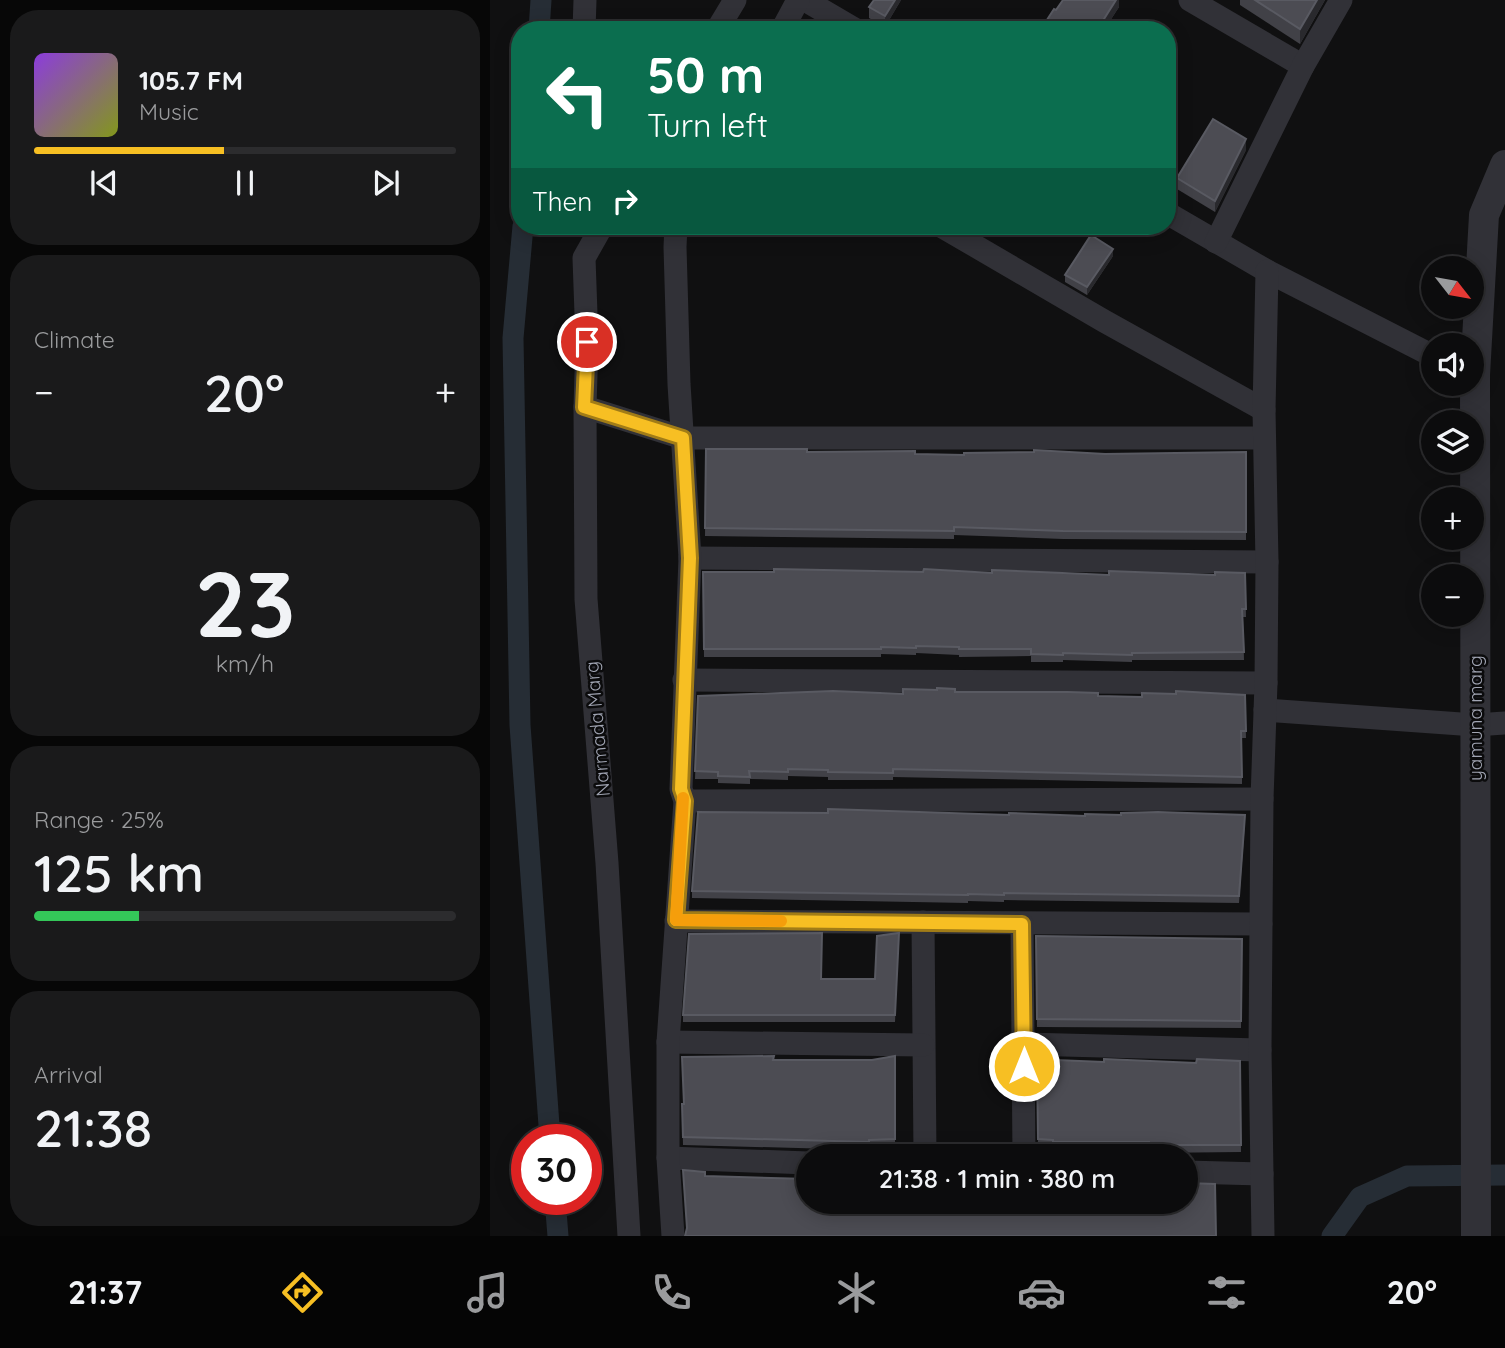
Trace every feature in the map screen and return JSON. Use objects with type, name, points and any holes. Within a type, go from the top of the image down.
[{"type":"street","points":[[584,21],[585,0]]},
{"type":"street","points":[[722,21],[735,0]]},
{"type":"street","points":[[787,21],[798,0]]},
{"type":"street","points":[[805,0],[841,21]]},
{"type":"street","points":[[1190,0],[1303,66]]},
{"type":"street","points":[[1216,242],[1303,66],[1341,0]]},
{"type":"street","name":"yamuna marg","points":[[1476,333],[1484,215],[1505,165]]},
{"type":"street","points":[[1176,218],[1267,271],[1421,350]]},
{"type":"street","name":"Narmada Marg","points":[[584,235],[587,342],[584,407],[586,599],[607,863],[629,1236]]},
{"type":"street","points":[[584,258],[598,235]]},
{"type":"street","points":[[673,1236],[668,1158],[668,1042],[685,801],[681,789],[690,558],[676,235]]},
{"type":"street","points":[[956,235],[1264,410]]},
{"type":"street","points":[[1263,1236],[1260,1051],[1262,799],[1266,683],[1264,410],[1267,271]]},
{"type":"street","name":"yamuna marg","points":[[1473,396],[1476,1226]]},
{"type":"street","points":[[584,407],[683,438],[1264,438]]},
{"type":"street","points":[[690,558],[1267,562]]},
{"type":"street","points":[[684,680],[1266,683]]},
{"type":"street","points":[[1265,710],[1475,725],[1505,723]]},
{"type":"street","points":[[685,801],[1262,799]]},
{"type":"street","points":[[676,920],[1261,924]]},
{"type":"street","points":[[923,922],[925,1144]]},
{"type":"street","points":[[1022,924],[1024,1144]]},
{"type":"street","points":[[668,1042],[923,1045]]},
{"type":"street","points":[[1024,1044],[1260,1051]]},
{"type":"street","points":[[668,1158],[796,1163]]},
{"type":"street","points":[[1198,1172],[1262,1174]]},
{"type":"building","points":[[874,0],[895,0],[885,16],[869,7]]},
{"type":"building","points":[[1063,0],[1116,0],[1103,21],[1046,21],[1054,9],[1056,10]]},
{"type":"building","points":[[1255,0],[1317,0],[1300,29]]},
{"type":"building","points":[[1213,119],[1246,139],[1215,201],[1177,178]]},
{"type":"building","points":[[1091,235],[1113,249],[1087,287],[1065,275]]},
{"type":"building","points":[[706,449],[915,451],[915,454],[964,455],[1034,450],[1105,454],[1246,452],[1246,532],[1063,531],[954,527],[954,531],[705,528]]},
{"type":"building","points":[[774,569],[923,572],[924,569],[992,573],[992,570],[1109,575],[1109,571],[1215,575],[1215,572],[1245,573],[1246,609],[1242,609],[1244,652],[1063,655],[1031,654],[1031,649],[916,646],[881,649],[704,649],[703,572],[774,572]]},
{"type":"building","points":[[903,689],[955,689],[955,692],[1068,692],[1142,697],[1142,693],[1176,694],[1176,691],[1245,695],[1246,731],[1241,731],[1242,777],[893,769],[893,773],[828,772],[788,769],[788,772],[749,771],[750,777],[718,776],[718,772],[695,771],[698,696],[833,691],[903,694]]},
{"type":"building","points":[[828,809],[1009,815],[1085,816],[1158,812],[1245,815],[1239,896],[692,891],[698,812],[828,813]]},
{"type":"building","points":[[822,933],[821,979],[875,979],[877,936],[899,933],[895,1015],[683,1015],[689,934]]},
{"type":"building","points":[[1036,936],[1242,939],[1241,1021],[1037,1019]]},
{"type":"building","points":[[774,1056],[773,1060],[872,1060],[895,1056],[895,1139],[869,1142],[683,1137],[682,1057]]},
{"type":"building","points":[[1104,1059],[1196,1063],[1197,1059],[1240,1061],[1241,1145],[1053,1142],[1038,1139],[1037,1062],[1104,1062]]},
{"type":"building","points":[[683,1170],[705,1172],[705,1176],[796,1179],[796,1214],[1198,1214],[1198,1183],[1215,1184],[1216,1236],[685,1236],[687,1228]]},
{"type":"waterway","points":[[540,21],[541,0]]},
{"type":"waterway","points":[[522,235],[513,338],[520,725],[549,1124]]},
{"type":"waterway","points":[[1332,1236],[1360,1197],[1407,1176],[1505,1175]]},
{"type":"waterway","points":[[556,1215],[558,1236]]},
{"type":"slow traffic","points":[[683,798],[685,801],[676,920],[781,921]]},
{"type":"route","points":[[587,342],[584,407],[683,438],[690,558],[681,789],[685,801],[676,920],[1022,924],[1024,1066]]}]
